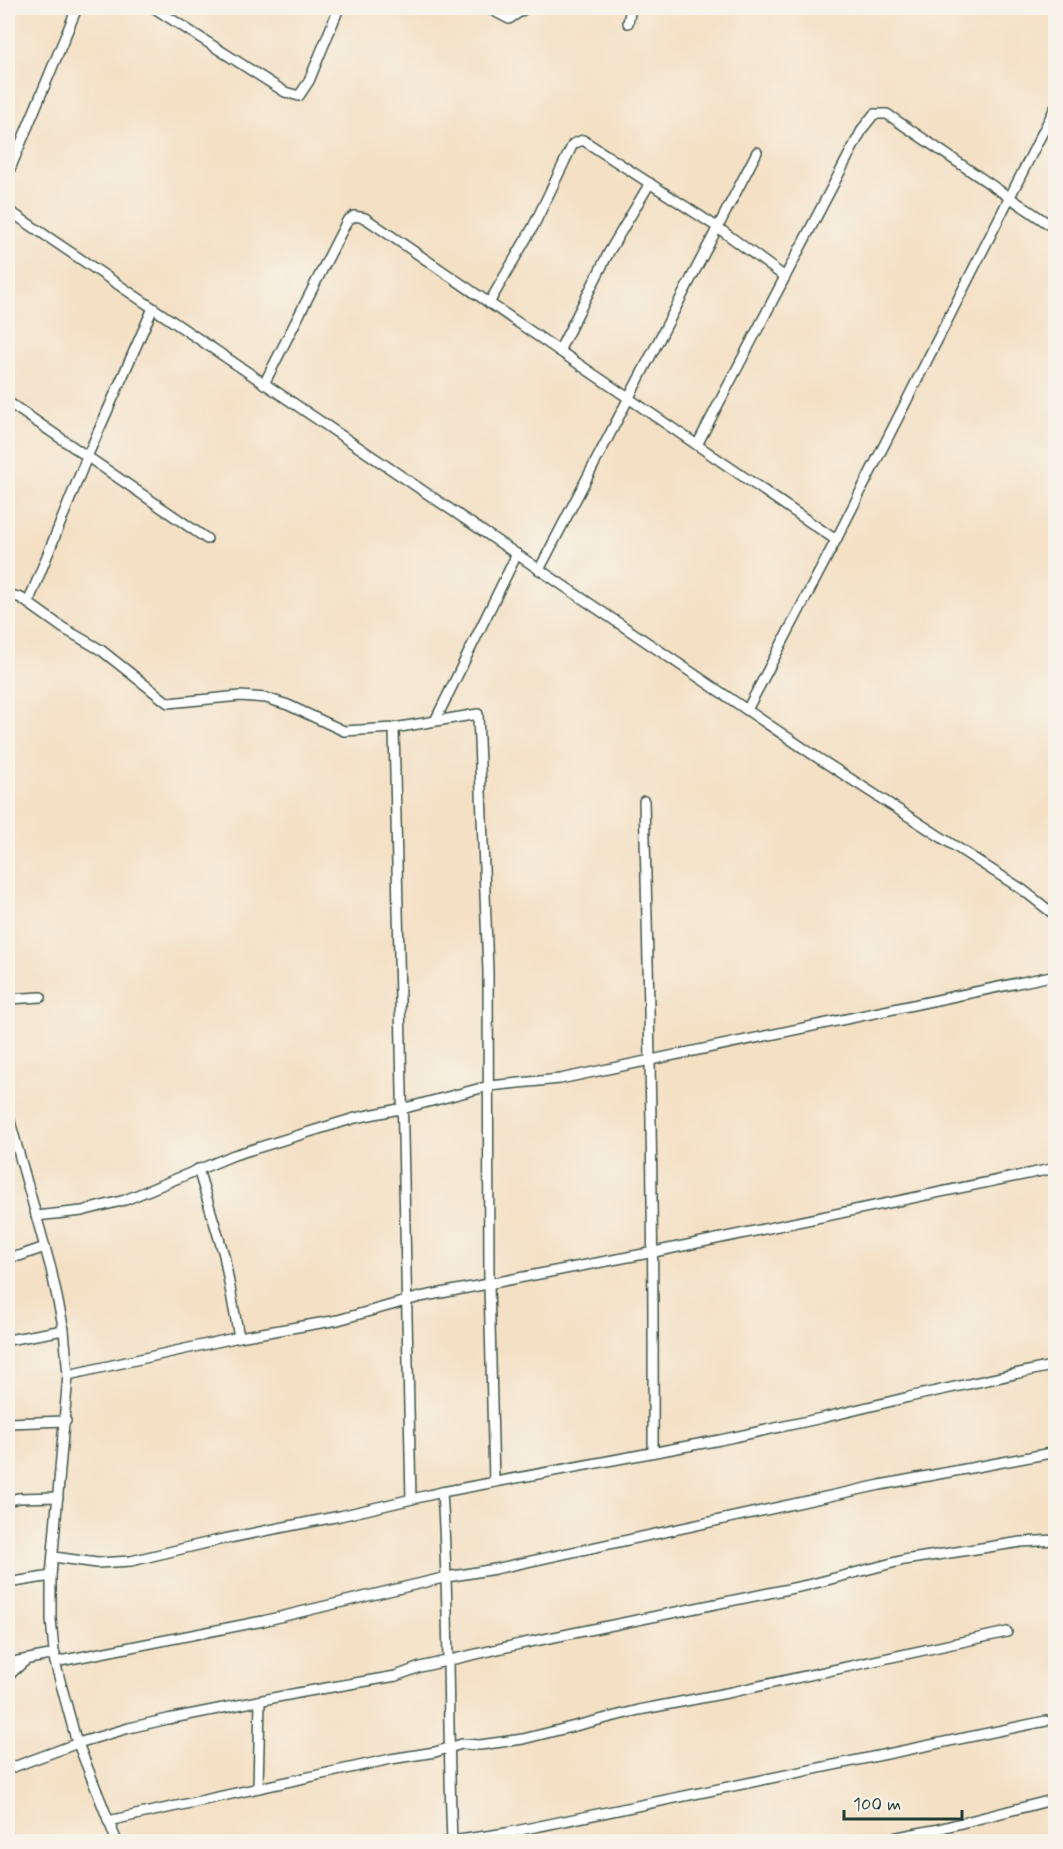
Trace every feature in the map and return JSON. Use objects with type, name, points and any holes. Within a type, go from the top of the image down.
[{"type":"street","points":[[8,174],[77,8]]},
{"type":"street","points":[[153,8],[285,92],[299,96],[309,81],[339,8]]},
{"type":"street","points":[[488,8],[509,19],[526,8]]},
{"type":"street","points":[[627,23],[631,8]]},
{"type":"street","points":[[747,710],[836,540],[1056,106]]},
{"type":"street","points":[[697,445],[863,128],[874,114],[887,114],[1056,229]]},
{"type":"street","points":[[489,303],[533,227],[573,144],[583,140],[717,227],[785,277]]},
{"type":"street","points":[[539,570],[757,152]]},
{"type":"street","points":[[559,351],[609,252],[650,183]]},
{"type":"street","points":[[8,210],[747,710],[1023,890],[1056,916]]},
{"type":"street","points":[[264,384],[347,221],[354,216],[365,218],[836,540]]},
{"type":"street","points":[[28,603],[87,457],[153,308]]},
{"type":"street","points":[[8,402],[207,539]]},
{"type":"street","points":[[435,721],[516,554]]},
{"type":"street","points":[[8,594],[21,598],[63,628],[101,650],[168,703],[240,696],[266,698],[288,705],[344,731],[394,728],[478,714],[488,971],[489,1284],[494,1482]]},
{"type":"street","points":[[394,728],[411,1499]]},
{"type":"street","points":[[644,801],[654,1252],[653,1452]]},
{"type":"street","points":[[36,1216],[82,1211],[125,1200],[234,1155],[355,1118],[489,1086],[560,1079],[1056,975]]},
{"type":"street","points":[[8,999],[41,997]]},
{"type":"street","points":[[8,1114],[45,1247],[64,1330],[68,1374],[66,1421],[51,1576],[51,1619],[55,1658],[78,1743],[117,1842]]},
{"type":"street","points":[[68,1374],[239,1337],[338,1320],[407,1300],[654,1252],[1056,1168]]},
{"type":"street","points":[[198,1169],[224,1255],[239,1337]]},
{"type":"street","points":[[8,1256],[19,1256],[45,1247]]},
{"type":"street","points":[[8,1340],[64,1330]]},
{"type":"street","points":[[54,1557],[97,1563],[119,1563],[442,1492],[822,1418],[1056,1365]]},
{"type":"street","points":[[8,1424],[66,1421]]},
{"type":"street","points":[[8,1663],[55,1658],[263,1621],[447,1577],[495,1569],[880,1485],[1056,1452]]},
{"type":"street","points":[[442,1492],[447,1577],[449,1841],[506,1833],[1046,1721]]},
{"type":"street","points":[[8,1501],[18,1498],[58,1497]]},
{"type":"street","points":[[8,1769],[78,1743],[129,1728],[396,1676],[531,1641],[590,1631],[808,1585],[904,1560],[1021,1542],[1056,1540]]},
{"type":"street","points":[[8,1583],[51,1576]]},
{"type":"street","points":[[108,1821],[435,1752],[462,1744],[480,1745],[523,1739],[639,1710],[1007,1632]]},
{"type":"street","points":[[8,1676],[27,1660]]},
{"type":"street","points":[[258,1788],[260,1701]]},
{"type":"street","points":[[872,1842],[934,1830],[1056,1799]]}]
